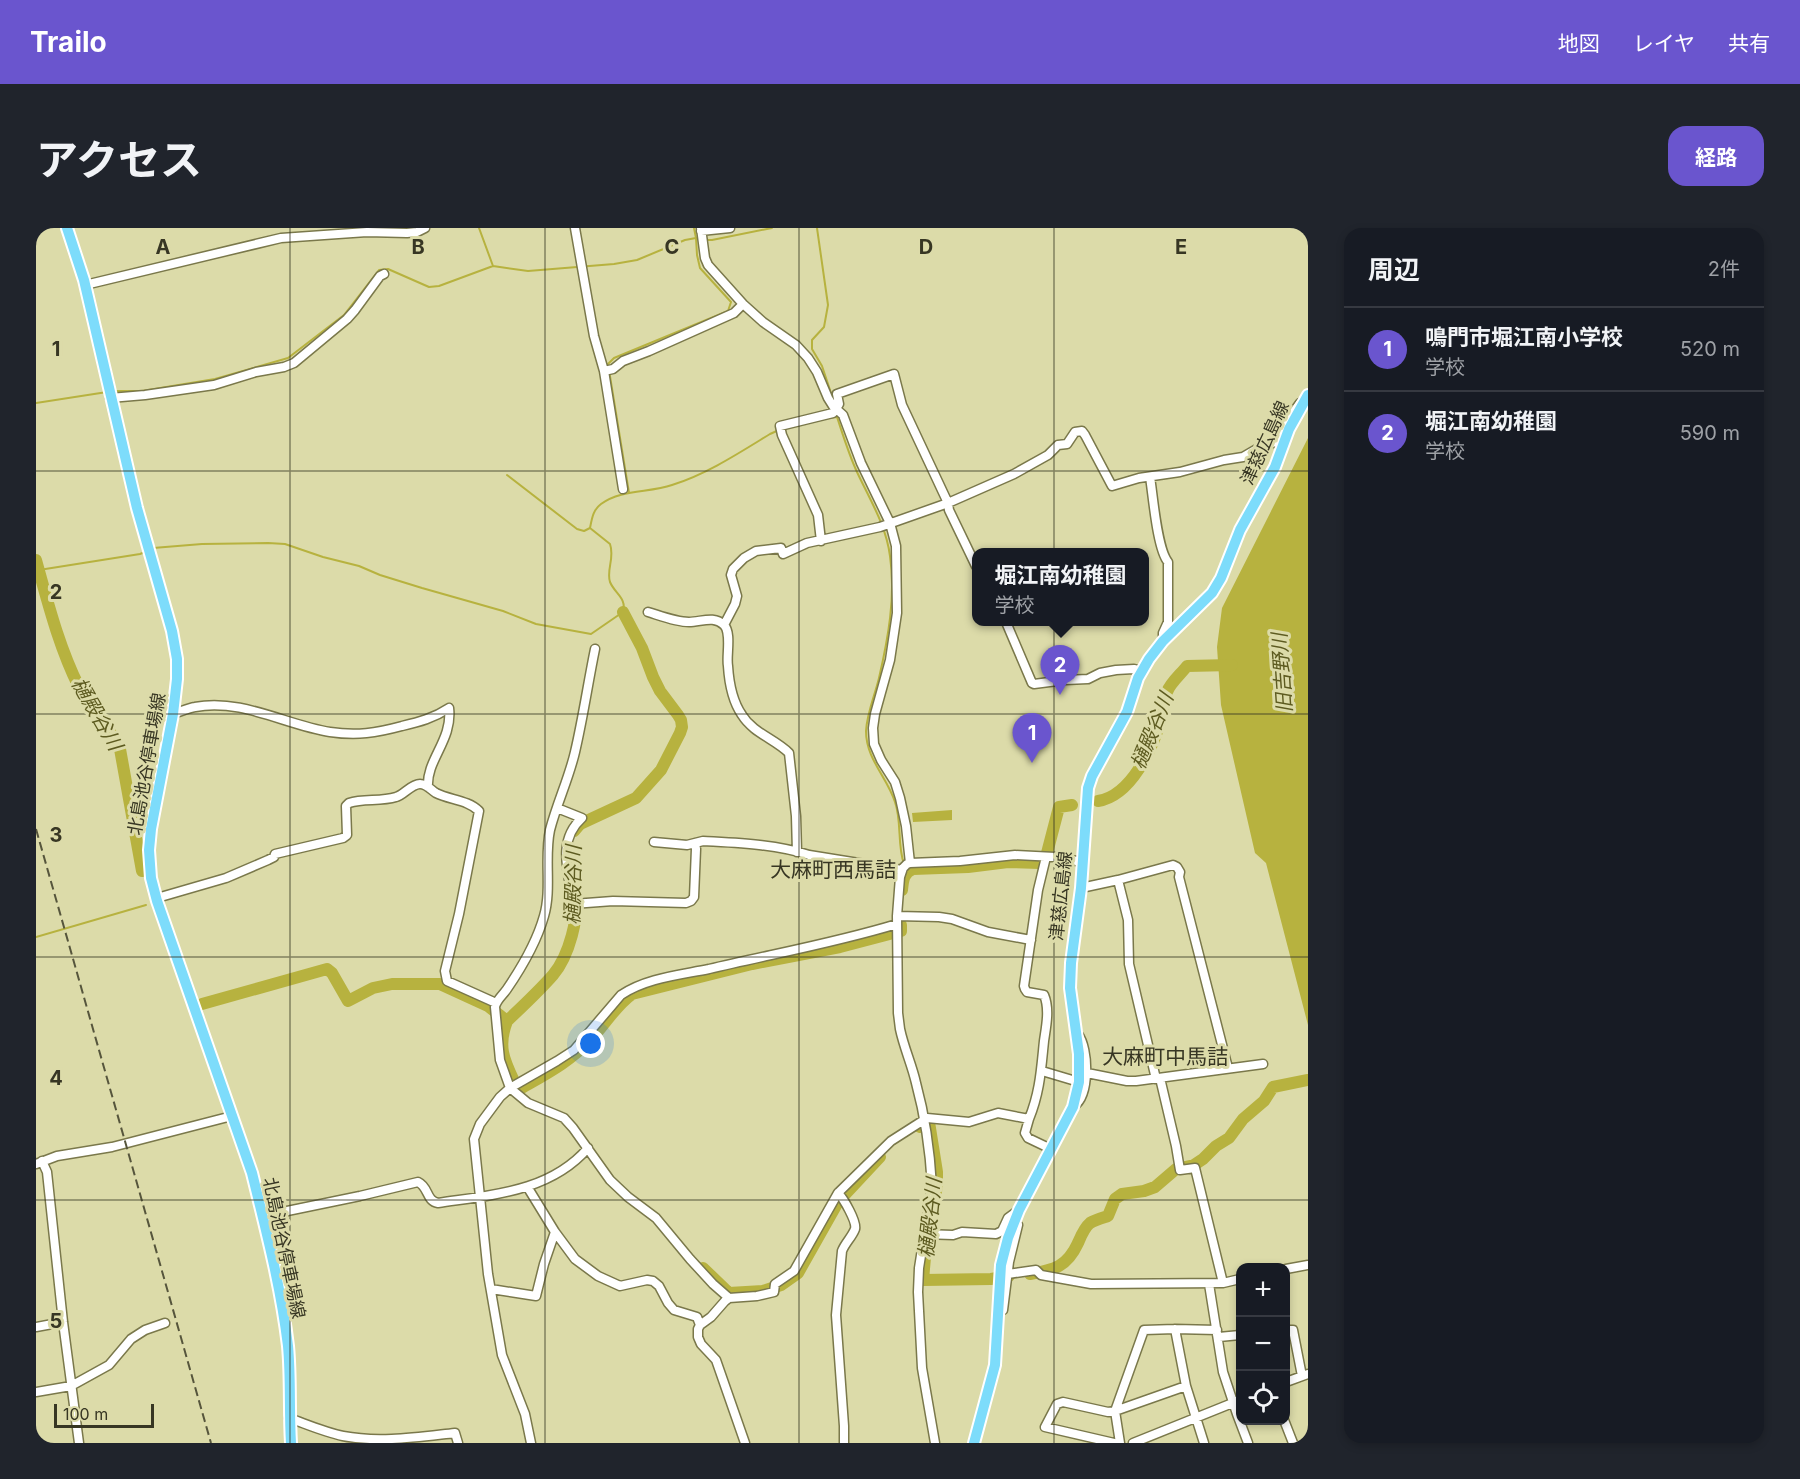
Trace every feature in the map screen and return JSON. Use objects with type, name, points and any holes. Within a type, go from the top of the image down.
[{"type":"main road","name":"北島池谷停車場線","points":[[68,228],[85,285],[146,542],[172,631],[177,659],[173,714],[151,829],[149,850],[151,878],[252,1173],[263,1216],[275,1267],[288,1348],[291,1443]]},
{"type":"main road","name":"津慈広島線","points":[[974,1443],[995,1365],[1001,1265],[1008,1238],[1018,1213],[1073,1107],[1079,1082],[1080,1069],[1070,988],[1088,788],[1092,776],[1127,711],[1149,659],[1163,641],[1212,593],[1221,578],[1240,530],[1275,466],[1289,429],[1307,398]]},
{"type":"street","points":[[85,285],[281,238],[367,232],[411,233],[425,228]]},
{"type":"street","points":[[575,228],[594,336],[608,370],[624,489]]},
{"type":"street","points":[[730,228],[701,231],[708,265],[743,304],[763,322],[796,345],[808,358],[828,398],[849,429],[885,525],[896,546],[897,613],[890,660],[873,728],[874,744],[895,782],[906,826],[906,866],[900,876],[897,926],[900,1029],[903,1046],[916,1081],[932,1185],[919,1268],[920,1349],[935,1443]]},
{"type":"street","points":[[110,394],[145,395],[214,385],[294,363],[347,319],[384,273]]},
{"type":"street","points":[[608,370],[623,360],[649,351],[734,313],[743,304]]},
{"type":"street","points":[[836,409],[837,394],[894,374],[902,405],[972,558]]},
{"type":"street","points":[[724,625],[735,604],[736,596],[731,576],[733,568],[756,551],[781,548],[783,554],[807,543],[885,525],[948,503],[1014,474],[1048,455],[1058,445],[1067,444],[1075,432],[1082,431],[1112,486],[1139,478],[1180,472],[1243,457],[1262,446],[1276,442],[1281,429],[1298,405],[1307,398]]},
{"type":"street","points":[[821,541],[818,515],[780,426],[836,409]]},
{"type":"street","points":[[1150,477],[1160,540],[1168,562],[1168,622],[1163,633],[1163,641]]},
{"type":"street","points":[[648,612],[688,622],[714,620],[724,625],[728,638],[729,679],[738,707],[749,723],[789,753],[796,816],[797,852]]},
{"type":"street","points":[[1008,626],[1034,684],[1088,679],[1100,673],[1116,670],[1142,671]]},
{"type":"street","points":[[595,649],[575,753],[549,839],[547,899],[544,916],[525,959],[495,1008],[500,1060],[514,1085],[528,1103],[564,1118],[610,1180],[656,1218],[690,1259],[727,1296],[763,1295],[794,1271],[841,1196],[891,1141],[919,1122],[924,1124]]},
{"type":"street","points":[[173,714],[195,707],[209,706],[246,709],[329,732],[358,734],[380,733],[425,720],[449,708],[449,724],[445,740],[428,777],[428,787]]},
{"type":"street","points":[[157,898],[226,878],[268,860],[275,854],[343,838],[347,835],[346,807],[349,803],[394,798],[420,784],[435,793],[474,806],[479,811],[445,978],[495,1008]]},
{"type":"street","points":[[557,808],[582,818],[569,833],[566,852],[573,904],[612,901],[686,903],[691,901],[694,897],[695,843]]},
{"type":"street","points":[[654,842],[687,845],[703,841],[757,845],[809,855],[906,866],[1015,855],[1055,857],[1083,862]]},
{"type":"street","points":[[1044,857],[1024,986],[1027,992],[1044,995],[1047,1012],[1042,1071],[1038,1093],[1025,1133],[1028,1138],[1051,1149]]},
{"type":"street","points":[[1080,888],[1173,865],[1177,867],[1228,1068]]},
{"type":"street","points":[[1118,880],[1128,920],[1129,964],[1171,1121],[1180,1168],[1195,1168],[1223,1283]]},
{"type":"street","points":[[531,1443],[529,1426],[502,1355],[488,1274],[474,1139],[480,1124],[500,1097],[514,1085],[574,1050],[621,994],[628,990],[669,978],[897,926],[945,918],[988,933],[1031,940]]},
{"type":"street","points":[[1073,1107],[1080,1101],[1088,1073],[1082,1039],[1076,1031]]},
{"type":"street","points":[[1088,1073],[1127,1081],[1263,1064]]},
{"type":"street","points":[[1042,1071],[1079,1082]]},
{"type":"street","points":[[924,1124],[927,1118],[969,1122],[998,1113],[1029,1119]]},
{"type":"street","points":[[79,1443],[47,1172],[39,1163],[57,1156],[112,1147],[232,1116]]},
{"type":"street","points":[[263,1216],[418,1182],[426,1188],[430,1199],[438,1203],[528,1188],[561,1172],[580,1158],[588,1148]]},
{"type":"street","points":[[528,1188],[575,1259],[598,1276],[620,1286],[647,1280],[654,1281],[674,1310],[699,1322],[711,1317],[727,1296]]},
{"type":"street","points":[[841,1196],[855,1223],[855,1228],[842,1251],[836,1305],[844,1443]]},
{"type":"street","points":[[923,1234],[952,1235],[962,1232],[996,1234],[1002,1231],[1008,1218],[1018,1213],[1002,1316],[998,1320]]},
{"type":"street","points":[[491,1289],[536,1296],[555,1232]]},
{"type":"street","points":[[1290,1268],[1308,1265]]},
{"type":"street","points":[[1008,1274],[1036,1270],[1041,1275],[1091,1284],[1209,1284],[1236,1280]]},
{"type":"street","points":[[1209,1284],[1223,1372],[1236,1399]]},
{"type":"street","points":[[36,1327],[63,1322]]},
{"type":"street","points":[[699,1322],[698,1337],[701,1344],[716,1360],[745,1443]]},
{"type":"street","points":[[36,1392],[71,1386],[109,1365],[131,1339],[165,1323]]},
{"type":"street","points":[[1175,1329],[1186,1386],[1204,1443]]},
{"type":"street","points":[[1120,1443],[1115,1411],[1144,1330],[1175,1329],[1236,1335]]},
{"type":"street","points":[[1290,1329],[1293,1329],[1305,1375],[1290,1381]]},
{"type":"street","points":[[1114,1443],[1045,1427],[1057,1404],[1063,1402],[1108,1412],[1186,1386]]},
{"type":"street","points":[[1133,1443],[1236,1401]]},
{"type":"street","points":[[289,1418],[342,1436],[393,1439],[455,1433],[458,1443]]},
{"type":"street","points":[[1243,1425],[1248,1443]]},
{"type":"street","points":[[1286,1425],[1293,1443]]},
{"type":"water","name":"旧吉野川","points":[[1308,438],[1308,1025],[1266,863],[1255,853],[1221,705],[1217,647],[1222,608]]},
{"type":"water","points":[[952,810],[952,820],[913,822],[912,813]]},
{"type":"waterway","points":[[479,228],[493,266]]},
{"type":"waterway","points":[[694,228],[696,238],[701,239]]},
{"type":"waterway","points":[[706,240],[772,228]]},
{"type":"waterway","points":[[817,228],[828,305],[824,327],[812,340],[812,349],[822,366],[833,399]]},
{"type":"waterway","points":[[113,391],[142,391],[215,379],[288,358],[344,315],[379,270],[388,269],[429,287],[439,286],[493,266],[528,271],[637,260],[685,240],[696,238],[700,268],[731,302],[728,311],[614,358],[608,364],[629,493]]},
{"type":"waterway","points":[[36,403],[107,392]]},
{"type":"waterway","points":[[828,418],[837,417],[854,465],[881,523],[890,556],[892,602],[888,633],[866,731],[869,750],[895,802],[904,864]]},
{"type":"waterway","points":[[153,548],[202,544],[285,544],[422,588],[503,611],[536,624],[591,634],[623,612],[624,607],[610,582],[612,554],[610,544],[590,528],[593,514],[598,506],[617,496],[663,487],[698,475],[779,430]]},
{"type":"waterway","points":[[507,475],[577,529],[584,531],[590,528]]},
{"type":"waterway","points":[[39,570],[145,552]]},
{"type":"waterway","name":"樋殿谷川","points":[[36,560],[54,625],[72,672],[83,695],[120,749],[142,871]]},
{"type":"waterway","name":"樋殿谷川","points":[[574,831],[580,824],[636,798],[661,770],[682,727],[678,715],[660,691],[642,648],[623,612]]},
{"type":"waterway","name":"樋殿谷川","points":[[1098,801],[1121,790],[1139,769],[1157,731],[1168,689],[1187,666],[1232,665]]},
{"type":"waterway","name":"樋殿谷川","points":[[902,890],[905,875],[913,869],[968,867],[1008,862],[1040,863],[1047,853],[1059,807],[1072,805]]},
{"type":"waterway","name":"樋殿谷川","points":[[202,1004],[327,969],[332,973],[348,1001],[373,988],[392,984],[440,984],[488,1006],[507,1021],[537,993],[559,967],[572,935],[576,912],[575,892]]},
{"type":"waterway","points":[[36,937],[146,905]]},
{"type":"waterway","name":"樋殿谷川","points":[[507,1021],[502,1048],[506,1064],[518,1090],[574,1055],[596,1034],[620,1004],[632,994],[752,964],[840,947],[901,931],[901,925]]},
{"type":"waterway","name":"樋殿谷川","points":[[1030,1274],[1053,1269],[1064,1262],[1074,1251],[1088,1225],[1108,1216],[1115,1199],[1122,1194],[1155,1187],[1176,1169],[1194,1165],[1203,1159],[1216,1146],[1229,1138],[1243,1119],[1264,1101],[1273,1087],[1308,1080]]},
{"type":"waterway","name":"樋殿谷川","points":[[920,1127],[929,1122],[937,1172],[937,1186],[930,1223]]},
{"type":"waterway","name":"樋殿谷川","points":[[703,1268],[729,1293],[763,1291],[781,1285],[798,1273],[838,1202],[880,1157]]},
{"type":"waterway","name":"樋殿谷川","points":[[926,1246],[923,1280],[991,1279],[1009,1276]]},
{"type":"railway","points":[[36,829],[211,1443]]},
{"type":"place","name":"堀江南幼稚園","points":[[1060,695]]},
{"type":"place","name":"鳴門市堀江南小学校","points":[[1032,763]]},
{"type":"district","name":"大麻町西馬詰","points":[[833,870]]},
{"type":"district","name":"大麻町中馬詰","points":[[1165,1057]]}]
